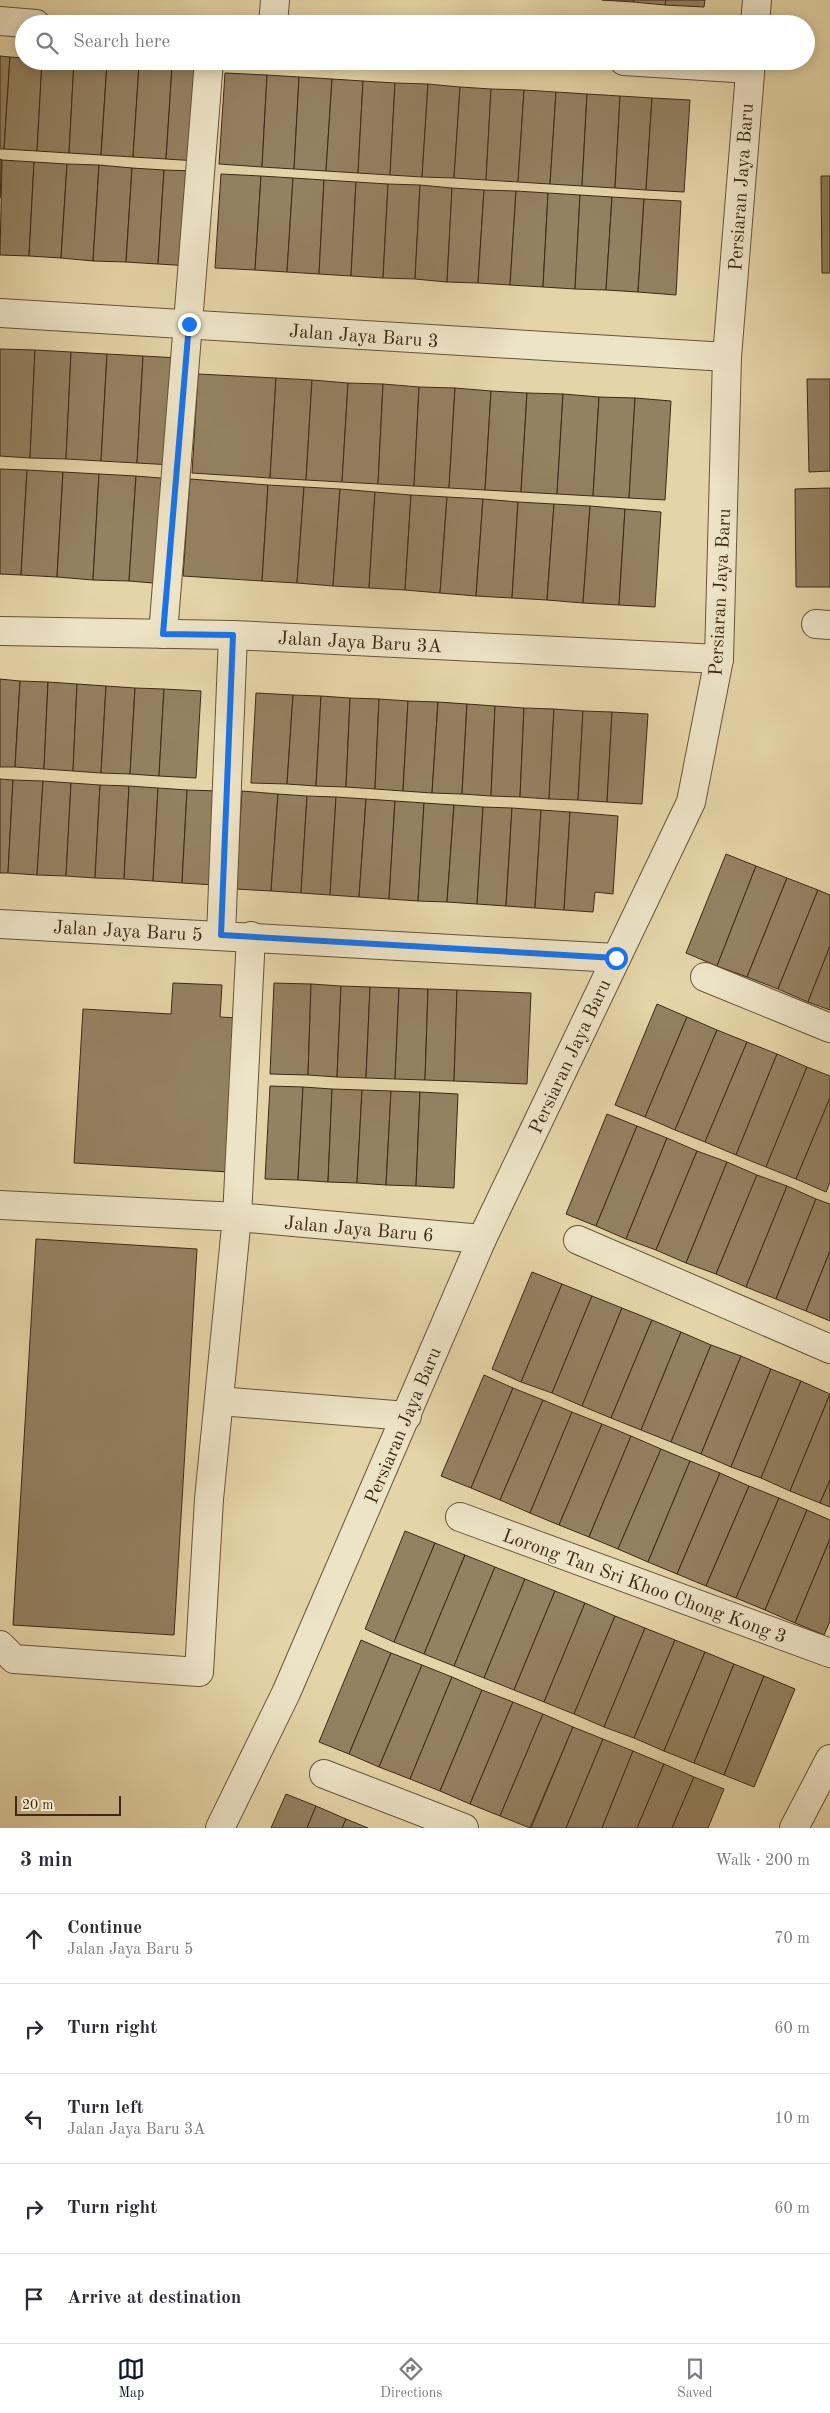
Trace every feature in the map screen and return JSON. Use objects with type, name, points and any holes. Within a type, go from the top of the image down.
[{"type":"street","points":[[274,15],[276,0]]},
{"type":"street","points":[[756,15],[757,0]]},
{"type":"street","points":[[0,21],[15,22]]},
{"type":"street","points":[[163,634],[208,70]]},
{"type":"street","name":"Persiaran Jaya Baru","points":[[220,1828],[286,1693],[482,1239],[691,802],[719,659],[727,357],[750,70]]},
{"type":"street","name":"Jalan Jaya Baru 3","points":[[0,313],[727,357]]},
{"type":"street","name":"Jalan Jaya Baru 3A","points":[[0,631],[233,635],[719,659]]},
{"type":"street","points":[[221,935],[233,635]]},
{"type":"street","name":"Jalan Jaya Baru 5","points":[[0,924],[251,936],[616,958]]},
{"type":"street","points":[[0,1645],[14,1659],[199,1672],[209,1499],[220,1401],[236,1217],[251,936]]},
{"type":"street","points":[[705,978],[830,1028]]},
{"type":"street","name":"Jalan Jaya Baru 6","points":[[0,1205],[236,1217],[482,1239]]},
{"type":"street","points":[[578,1240],[830,1350]]},
{"type":"street","points":[[220,1401],[407,1416]]},
{"type":"street","name":"Lorong Tan Sri Khoo Chong Kong 3","points":[[460,1517],[830,1653]]},
{"type":"street","points":[[794,1828],[820,1804],[830,1759]]},
{"type":"street","points":[[324,1774],[464,1828]]},
{"type":"building","points":[[602,0],[634,0],[633,2]]},
{"type":"building","points":[[634,0],[666,0],[665,5],[633,2]]},
{"type":"building","points":[[666,0],[705,0],[704,7],[665,5]]},
{"type":"building","points":[[0,56],[10,57],[4,149],[0,149]]},
{"type":"building","points":[[10,57],[15,57],[15,70],[42,70],[37,151],[4,149]]},
{"type":"building","points":[[42,70],[74,70],[69,153],[37,151]]},
{"type":"building","points":[[74,70],[107,70],[101,155],[69,153]]},
{"type":"building","points":[[107,70],[139,70],[133,157],[101,155]]},
{"type":"building","points":[[139,70],[172,70],[166,159],[133,157]]},
{"type":"building","points":[[172,70],[204,70],[198,161],[166,159]]},
{"type":"building","points":[[225,73],[267,75],[262,167],[219,164]]},
{"type":"building","points":[[267,75],[299,77],[294,169],[262,167]]},
{"type":"building","points":[[299,77],[332,79],[326,171],[294,169]]},
{"type":"building","points":[[332,79],[363,81],[358,173],[326,171]]},
{"type":"building","points":[[363,81],[395,83],[390,175],[358,173]]},
{"type":"building","points":[[395,83],[428,84],[422,177],[390,175]]},
{"type":"building","points":[[428,84],[460,87],[454,178],[422,177]]},
{"type":"building","points":[[460,87],[491,89],[486,180],[454,178]]},
{"type":"building","points":[[491,89],[524,90],[518,182],[486,180]]},
{"type":"building","points":[[524,90],[556,92],[550,184],[518,182]]},
{"type":"building","points":[[556,92],[587,94],[582,186],[550,184]]},
{"type":"building","points":[[587,94],[620,96],[615,188],[582,186]]},
{"type":"building","points":[[620,96],[652,98],[646,190],[615,188]]},
{"type":"building","points":[[652,98],[690,100],[684,192],[646,190]]},
{"type":"building","points":[[0,159],[2,160],[0,198]]},
{"type":"building","points":[[2,160],[34,162],[29,256],[0,255]]},
{"type":"building","points":[[34,162],[67,164],[61,258],[29,256]]},
{"type":"building","points":[[67,164],[99,165],[93,261],[61,258]]},
{"type":"building","points":[[99,165],[132,168],[126,262],[93,261]]},
{"type":"building","points":[[132,168],[164,170],[158,264],[126,262]]},
{"type":"building","points":[[164,170],[196,171],[191,266],[158,264]]},
{"type":"building","points":[[221,174],[261,176],[255,270],[215,268]]},
{"type":"building","points":[[261,176],[293,178],[287,272],[255,270]]},
{"type":"building","points":[[821,176],[830,176],[830,273],[822,273]]},
{"type":"building","points":[[293,178],[324,180],[319,274],[287,272]]},
{"type":"building","points":[[324,180],[356,182],[351,276],[319,274]]},
{"type":"building","points":[[356,182],[388,184],[383,278],[351,276]]},
{"type":"building","points":[[388,184],[420,185],[415,279],[383,278]]},
{"type":"building","points":[[420,185],[452,188],[447,282],[415,279]]},
{"type":"building","points":[[452,188],[484,190],[478,283],[447,282]]},
{"type":"building","points":[[484,190],[516,191],[510,285],[478,283]]},
{"type":"building","points":[[516,191],[548,193],[543,287],[510,285]]},
{"type":"building","points":[[548,193],[580,195],[575,289],[543,287]]},
{"type":"building","points":[[580,195],[612,197],[606,290],[575,289]]},
{"type":"building","points":[[612,197],[644,199],[638,292],[606,290]]},
{"type":"building","points":[[644,199],[681,201],[676,295],[638,292]]},
{"type":"building","points":[[0,349],[35,350],[30,458],[0,456]]},
{"type":"building","points":[[35,350],[71,352],[66,459],[30,458]]},
{"type":"building","points":[[71,352],[107,354],[101,461],[66,459]]},
{"type":"building","points":[[107,354],[143,356],[137,463],[101,461]]},
{"type":"building","points":[[143,356],[179,358],[173,465],[137,463]]},
{"type":"building","points":[[198,374],[276,378],[270,478],[192,473]]},
{"type":"building","points":[[276,378],[312,380],[306,480],[270,478]]},
{"type":"building","points":[[807,379],[830,379],[830,471],[809,472]]},
{"type":"building","points":[[312,380],[348,383],[342,482],[306,480]]},
{"type":"building","points":[[348,383],[383,384],[378,484],[342,482]]},
{"type":"building","points":[[383,384],[419,387],[414,486],[378,484]]},
{"type":"building","points":[[419,387],[455,388],[449,488],[414,486]]},
{"type":"building","points":[[455,388],[491,391],[485,490],[449,488]]},
{"type":"building","points":[[491,391],[527,393],[521,492],[485,490]]},
{"type":"building","points":[[527,393],[563,394],[557,494],[521,492]]},
{"type":"building","points":[[563,394],[599,397],[593,496],[557,494]]},
{"type":"building","points":[[599,397],[635,398],[629,498],[593,496]]},
{"type":"building","points":[[635,398],[671,401],[665,500],[629,498]]},
{"type":"building","points":[[0,469],[27,470],[21,575],[0,574]]},
{"type":"building","points":[[27,470],[63,472],[57,577],[21,575]]},
{"type":"building","points":[[63,472],[99,474],[93,580],[57,577]]},
{"type":"building","points":[[99,474],[136,476],[129,581],[93,580]]},
{"type":"building","points":[[136,476],[172,479],[165,584],[129,581]]},
{"type":"building","points":[[190,479],[268,485],[262,581],[183,576]]},
{"type":"building","points":[[268,485],[304,487],[297,583],[262,581]]},
{"type":"building","points":[[304,487],[340,489],[333,586],[297,583]]},
{"type":"building","points":[[830,488],[830,587],[796,587],[795,489]]},
{"type":"building","points":[[340,489],[375,492],[369,588],[333,586]]},
{"type":"building","points":[[375,492],[411,495],[405,590],[369,588]]},
{"type":"building","points":[[411,495],[447,497],[440,593],[405,590]]},
{"type":"building","points":[[447,497],[483,499],[476,596],[440,593]]},
{"type":"building","points":[[483,499],[518,502],[512,598],[476,596]]},
{"type":"building","points":[[518,502],[554,504],[547,600],[512,598]]},
{"type":"building","points":[[554,504],[590,506],[583,603],[547,600]]},
{"type":"building","points":[[590,506],[625,509],[619,605],[583,603]]},
{"type":"building","points":[[625,509],[661,512],[655,607],[619,605]]},
{"type":"building","points":[[0,679],[20,681],[15,767],[0,767]]},
{"type":"building","points":[[20,681],[48,682],[44,769],[15,767]]},
{"type":"building","points":[[48,682],[77,684],[73,771],[44,769]]},
{"type":"building","points":[[77,684],[106,686],[101,773],[73,771]]},
{"type":"building","points":[[106,686],[135,688],[130,774],[101,773]]},
{"type":"building","points":[[135,688],[164,689],[159,776],[130,774]]},
{"type":"building","points":[[164,689],[201,691],[196,778],[159,776]]},
{"type":"building","points":[[256,693],[293,695],[287,784],[251,783]]},
{"type":"building","points":[[293,695],[321,696],[316,786],[287,784]]},
{"type":"building","points":[[321,696],[350,698],[346,787],[316,786]]},
{"type":"building","points":[[350,698],[379,699],[375,789],[346,787]]},
{"type":"building","points":[[379,699],[408,701],[403,791],[375,789]]},
{"type":"building","points":[[408,701],[438,702],[432,793],[403,791]]},
{"type":"building","points":[[438,702],[467,704],[462,794],[432,793]]},
{"type":"building","points":[[467,704],[495,706],[491,796],[462,794]]},
{"type":"building","points":[[495,706],[524,708],[520,797],[491,796]]},
{"type":"building","points":[[524,708],[554,709],[549,799],[520,797]]},
{"type":"building","points":[[554,709],[583,711],[578,800],[549,799]]},
{"type":"building","points":[[583,711],[612,712],[607,802],[578,800]]},
{"type":"building","points":[[612,712],[648,714],[642,804],[607,802]]},
{"type":"building","points":[[0,779],[13,780],[8,873],[0,873]]},
{"type":"building","points":[[13,780],[43,781],[37,875],[8,873]]},
{"type":"building","points":[[43,781],[71,783],[66,876],[37,875]]},
{"type":"building","points":[[71,783],[100,785],[95,878],[66,876]]},
{"type":"building","points":[[100,785],[129,786],[124,879],[95,878]]},
{"type":"building","points":[[129,786],[158,788],[153,881],[124,879]]},
{"type":"building","points":[[158,788],[187,790],[182,883],[153,881]]},
{"type":"building","points":[[187,790],[220,791],[215,885],[182,883]]},
{"type":"building","points":[[242,791],[278,794],[271,891],[236,889]]},
{"type":"building","points":[[278,794],[307,796],[301,893],[271,891]]},
{"type":"building","points":[[307,796],[336,797],[330,895],[301,893]]},
{"type":"building","points":[[336,797],[366,799],[359,897],[330,895]]},
{"type":"building","points":[[366,799],[395,801],[389,899],[359,897]]},
{"type":"building","points":[[395,801],[424,803],[418,901],[389,899]]},
{"type":"building","points":[[424,803],[454,805],[447,902],[418,901]]},
{"type":"building","points":[[454,805],[483,807],[477,904],[447,902]]},
{"type":"building","points":[[483,807],[512,808],[506,906],[477,904]]},
{"type":"building","points":[[512,808],[541,810],[535,908],[506,906]]},
{"type":"building","points":[[541,810],[570,812],[564,910],[535,908]]},
{"type":"building","points":[[570,812],[618,816],[613,894],[595,892],[593,912],[564,910]]},
{"type":"building","points":[[726,854],[756,866],[717,966],[686,953]]},
{"type":"building","points":[[756,866],[787,878],[747,977],[717,966]]},
{"type":"building","points":[[787,878],[818,890],[778,989],[747,977]]},
{"type":"building","points":[[818,890],[830,895],[830,946],[808,1002],[778,989]]},
{"type":"building","points":[[830,946],[830,1010],[808,1002]]},
{"type":"building","points":[[173,983],[222,985],[220,1017],[238,1018],[229,1172],[74,1163],[83,1009],[171,1014]]},
{"type":"building","points":[[274,983],[311,984],[308,1075],[270,1074]]},
{"type":"building","points":[[311,984],[341,986],[337,1077],[308,1075]]},
{"type":"building","points":[[341,986],[370,987],[366,1078],[337,1077]]},
{"type":"building","points":[[370,987],[399,988],[395,1079],[366,1078]]},
{"type":"building","points":[[399,988],[428,989],[425,1080],[395,1079]]},
{"type":"building","points":[[428,989],[457,990],[454,1081],[425,1080]]},
{"type":"building","points":[[457,990],[531,993],[527,1084],[454,1081]]},
{"type":"building","points":[[657,1004],[687,1017],[645,1117],[615,1105]]},
{"type":"building","points":[[687,1017],[717,1030],[675,1130],[645,1117]]},
{"type":"building","points":[[717,1030],[747,1042],[705,1142],[675,1130]]},
{"type":"building","points":[[747,1042],[777,1054],[736,1155],[705,1142]]},
{"type":"building","points":[[777,1054],[807,1067],[766,1167],[736,1155]]},
{"type":"building","points":[[807,1067],[830,1076],[830,1098],[796,1179],[766,1167]]},
{"type":"building","points":[[270,1086],[303,1087],[298,1180],[265,1179]]},
{"type":"building","points":[[303,1087],[332,1089],[328,1182],[298,1180]]},
{"type":"building","points":[[332,1089],[362,1090],[357,1183],[328,1182]]},
{"type":"building","points":[[362,1090],[391,1091],[386,1185],[357,1183]]},
{"type":"building","points":[[391,1091],[420,1092],[416,1186],[386,1185]]},
{"type":"building","points":[[420,1092],[458,1094],[454,1188],[416,1186]]},
{"type":"building","points":[[830,1098],[830,1182],[826,1192],[796,1179]]},
{"type":"building","points":[[607,1114],[637,1126],[596,1226],[566,1214]]},
{"type":"building","points":[[637,1126],[667,1138],[626,1239],[596,1226]]},
{"type":"building","points":[[667,1138],[697,1151],[656,1250],[626,1239]]},
{"type":"building","points":[[697,1151],[727,1162],[686,1263],[656,1250]]},
{"type":"building","points":[[727,1162],[757,1175],[716,1274],[686,1263]]},
{"type":"building","points":[[757,1175],[787,1186],[746,1287],[716,1274]]},
{"type":"building","points":[[787,1186],[816,1199],[776,1299],[746,1287]]},
{"type":"building","points":[[816,1199],[830,1204],[830,1251],[806,1311],[776,1299]]},
{"type":"building","points":[[36,1239],[197,1249],[174,1635],[13,1625]]},
{"type":"building","points":[[830,1251],[830,1321],[806,1311]]},
{"type":"building","points":[[532,1272],[562,1284],[521,1382],[492,1369]]},
{"type":"building","points":[[562,1284],[592,1296],[552,1393],[521,1382]]},
{"type":"building","points":[[592,1296],[622,1308],[582,1406],[552,1393]]},
{"type":"building","points":[[622,1308],[652,1320],[611,1418],[582,1406]]},
{"type":"building","points":[[652,1320],[681,1332],[641,1430],[611,1418]]},
{"type":"building","points":[[681,1332],[711,1345],[671,1442],[641,1430]]},
{"type":"building","points":[[711,1345],[741,1356],[701,1454],[671,1442]]},
{"type":"building","points":[[741,1356],[771,1369],[731,1467],[701,1454]]},
{"type":"building","points":[[771,1369],[801,1381],[761,1478],[731,1467]]},
{"type":"building","points":[[484,1375],[513,1388],[471,1488],[441,1476]]},
{"type":"building","points":[[801,1381],[830,1394],[790,1491],[761,1478]]},
{"type":"building","points":[[513,1388],[543,1400],[500,1500],[471,1488]]},
{"type":"building","points":[[830,1394],[830,1480],[820,1503],[790,1491]]},
{"type":"building","points":[[543,1400],[572,1412],[530,1513],[500,1500]]},
{"type":"building","points":[[572,1412],[602,1424],[559,1525],[530,1513]]},
{"type":"building","points":[[602,1424],[631,1436],[589,1537],[559,1525]]},
{"type":"building","points":[[631,1436],[661,1449],[618,1549],[589,1537]]},
{"type":"building","points":[[661,1449],[690,1461],[648,1562],[618,1549]]},
{"type":"building","points":[[690,1461],[720,1473],[677,1574],[648,1562]]},
{"type":"building","points":[[720,1473],[749,1486],[706,1586],[677,1574]]},
{"type":"building","points":[[830,1480],[830,1507],[820,1503]]},
{"type":"building","points":[[749,1486],[779,1498],[736,1598],[706,1586]]},
{"type":"building","points":[[779,1498],[807,1510],[765,1610],[736,1598]]},
{"type":"building","points":[[807,1510],[830,1520],[830,1539],[795,1623],[765,1610]]},
{"type":"building","points":[[405,1531],[435,1543],[394,1642],[365,1629]]},
{"type":"building","points":[[830,1539],[830,1621],[824,1635],[795,1623]]},
{"type":"building","points":[[435,1543],[465,1555],[424,1654],[394,1642]]},
{"type":"building","points":[[465,1555],[495,1567],[454,1666],[424,1654]]},
{"type":"building","points":[[495,1567],[525,1579],[484,1678],[454,1666]]},
{"type":"building","points":[[525,1579],[555,1591],[514,1690],[484,1678]]},
{"type":"building","points":[[555,1591],[585,1603],[544,1702],[514,1690]]},
{"type":"building","points":[[585,1603],[615,1616],[574,1714],[544,1702]]},
{"type":"building","points":[[615,1616],[645,1628],[604,1727],[574,1714]]},
{"type":"building","points":[[645,1628],[675,1640],[634,1738],[604,1727]]},
{"type":"building","points":[[361,1640],[391,1653],[349,1754],[319,1742]]},
{"type":"building","points":[[675,1640],[705,1652],[664,1751],[634,1738]]},
{"type":"building","points":[[705,1652],[734,1664],[694,1763],[664,1751]]},
{"type":"building","points":[[391,1653],[422,1665],[379,1767],[349,1754]]},
{"type":"building","points":[[734,1664],[764,1676],[724,1775],[694,1763]]},
{"type":"building","points":[[422,1665],[452,1677],[410,1779],[379,1767]]},
{"type":"building","points":[[764,1676],[795,1689],[754,1787],[724,1775]]},
{"type":"building","points":[[452,1677],[482,1690],[440,1791],[410,1779]]},
{"type":"building","points":[[482,1690],[513,1702],[470,1804],[440,1791]]},
{"type":"building","points":[[513,1702],[543,1714],[500,1816],[470,1804]]},
{"type":"building","points":[[543,1714],[573,1727],[530,1828],[500,1816]]},
{"type":"building","points":[[573,1727],[603,1739],[566,1828],[531,1828]]},
{"type":"building","points":[[603,1739],[633,1751],[602,1828],[566,1828]]},
{"type":"building","points":[[633,1751],[664,1764],[637,1828],[602,1828]]},
{"type":"building","points":[[664,1764],[694,1777],[672,1828],[637,1828]]},
{"type":"building","points":[[694,1777],[724,1789],[708,1828],[672,1828]]},
{"type":"building","points":[[286,1794],[316,1806],[307,1828],[271,1828]]},
{"type":"building","points":[[316,1806],[346,1819],[342,1828],[307,1828]]},
{"type":"building","points":[[346,1819],[368,1828],[342,1828]]},
{"type":"route","points":[[189,324],[163,634],[233,635],[221,935],[616,958]]}]
